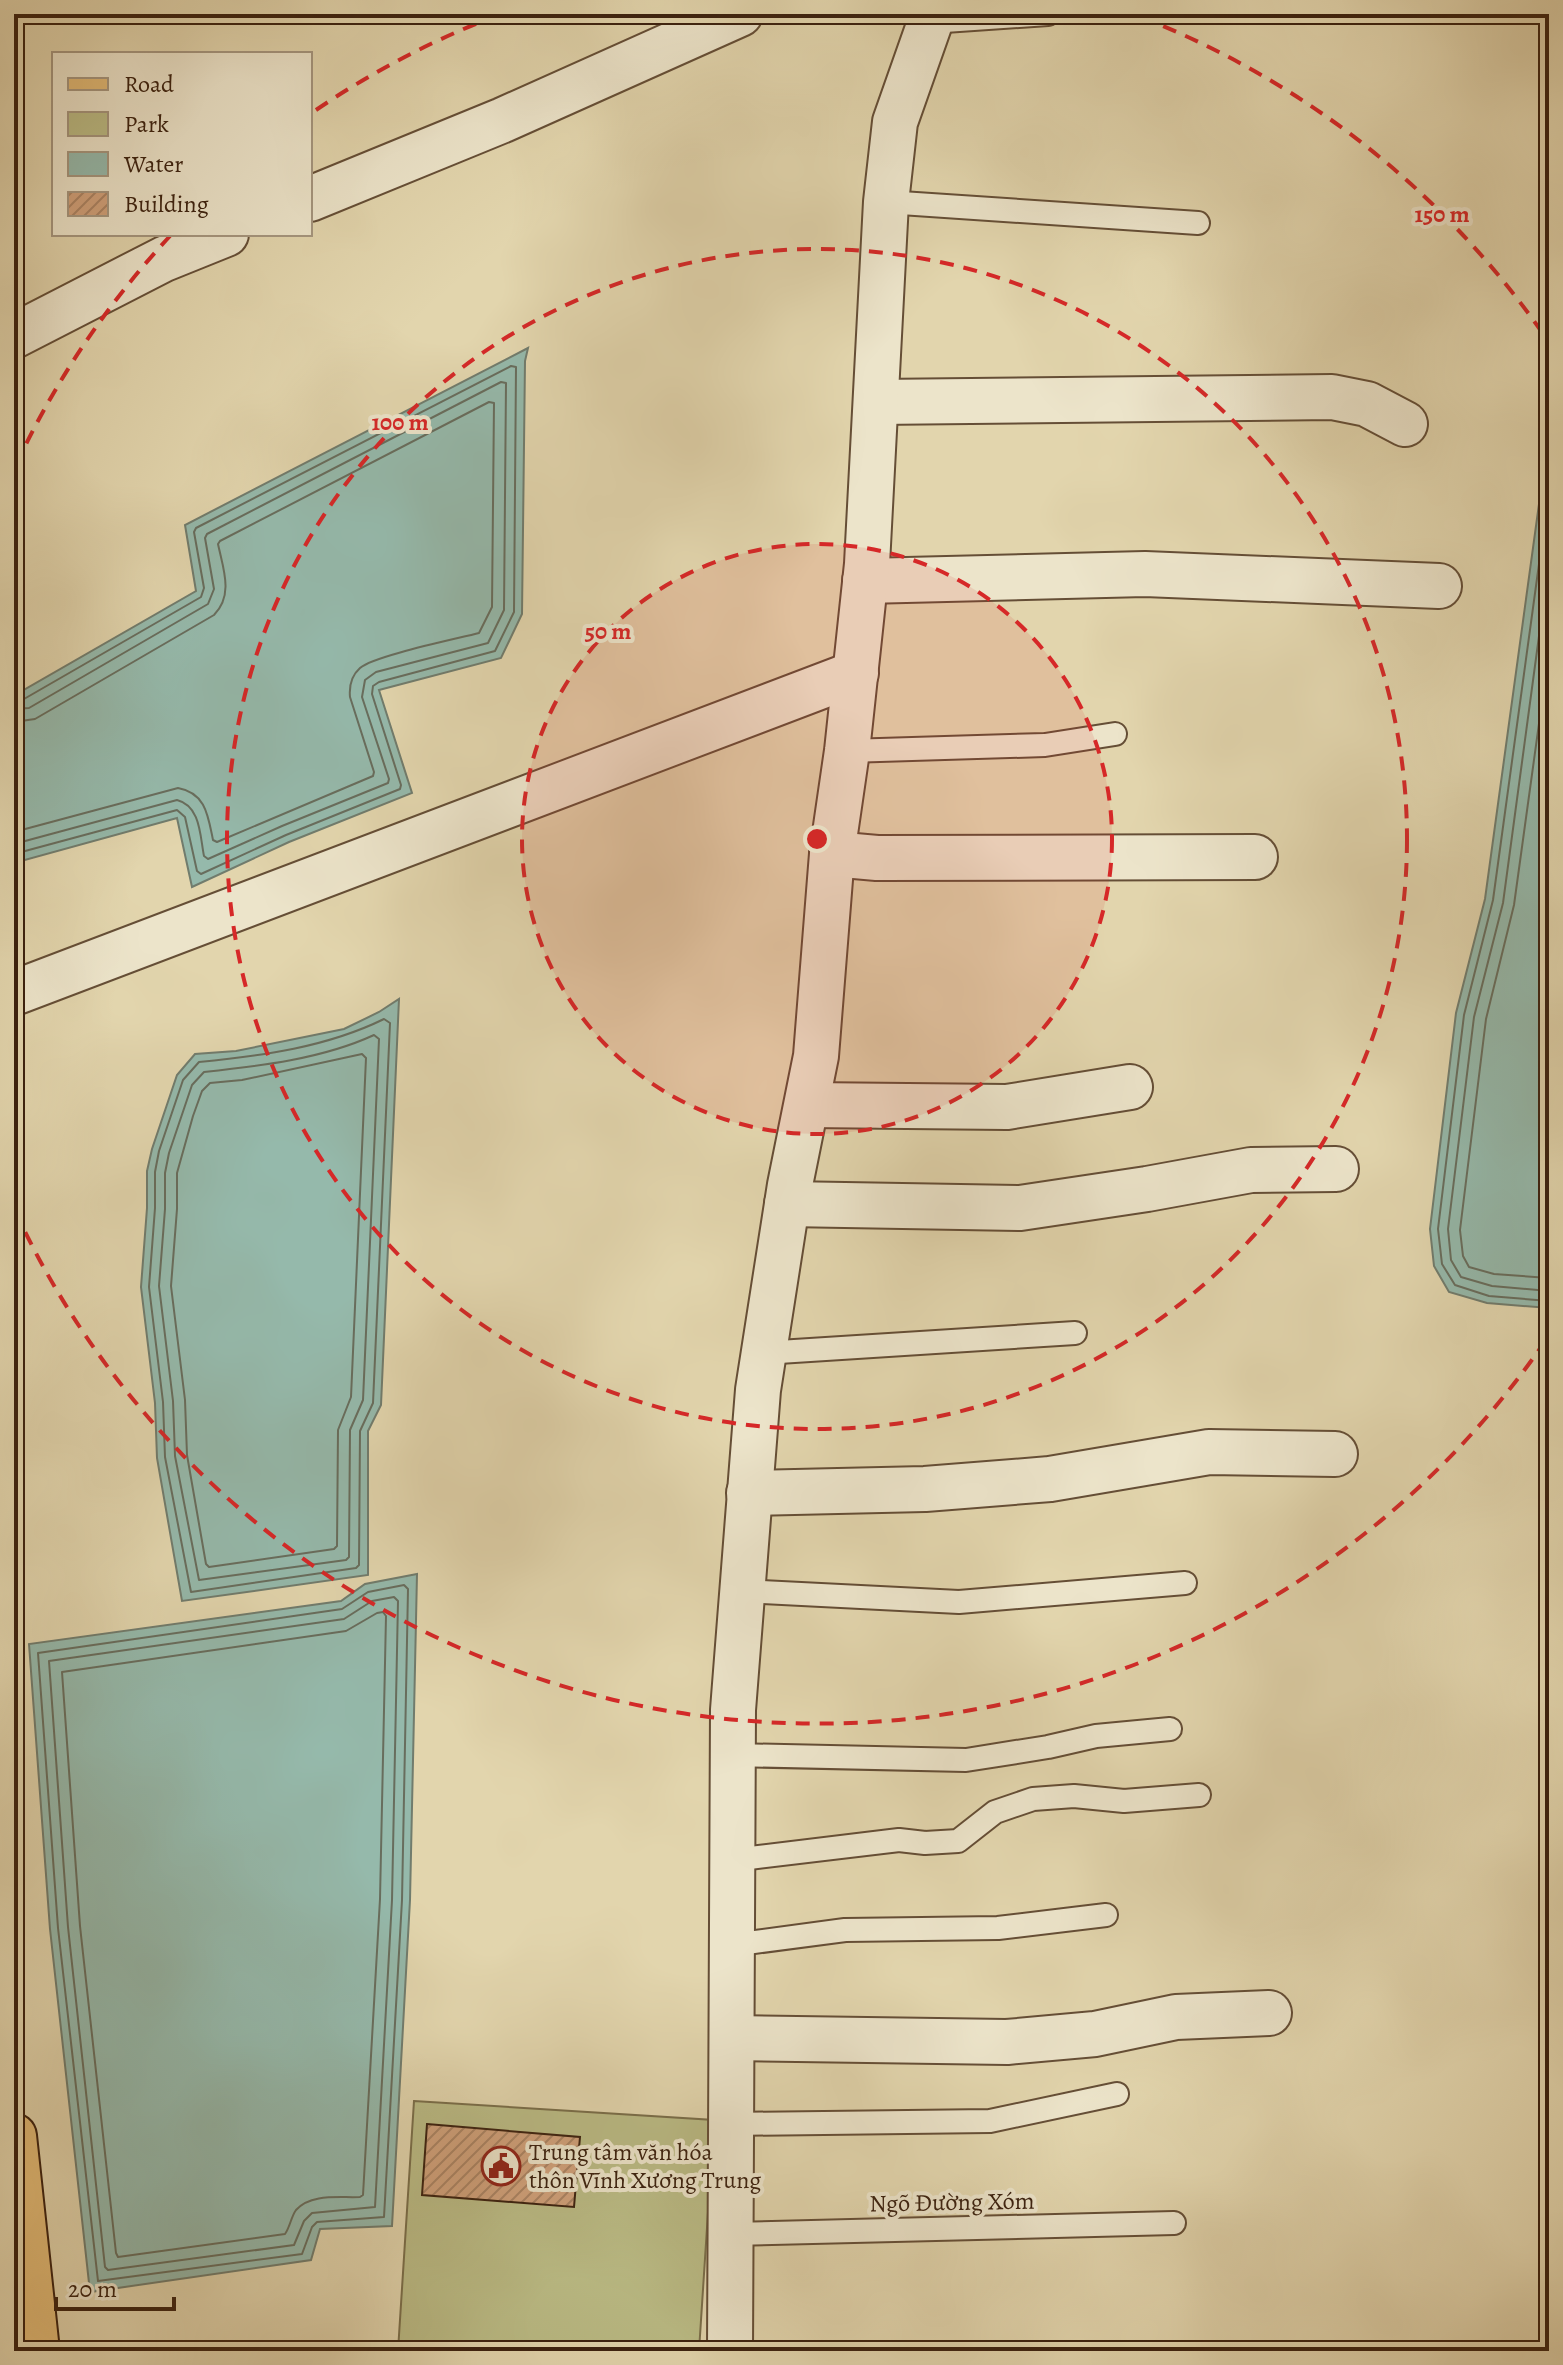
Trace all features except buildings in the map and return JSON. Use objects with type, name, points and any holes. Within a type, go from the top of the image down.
[{"type":"main road","points":[[14,2136],[37,2351]]},
{"type":"street","points":[[312,198],[503,120],[740,14]]},
{"type":"street","points":[[730,2351],[733,1710],[749,1493],[763,1353],[787,1204],[816,1056],[832,854],[847,751],[865,581],[886,202],[895,122],[932,18]]},
{"type":"street","points":[[14,336],[164,259],[221,236]]},
{"type":"street","points":[[876,402],[1332,397],[1367,404],[1405,424]]},
{"type":"street","points":[[865,581],[1145,574],[1439,586]]},
{"type":"street","points":[[14,993],[856,673]]},
{"type":"street","points":[[832,854],[892,858],[1255,857]]},
{"type":"street","points":[[807,1105],[1007,1107],[1130,1087]]},
{"type":"street","points":[[787,1204],[1020,1208],[1251,1170],[1336,1169]]},
{"type":"street","points":[[749,1493],[925,1489],[1050,1479],[1209,1452],[1335,1454]]},
{"type":"street","points":[[732,2038],[1007,2042],[1095,2034],[1176,2017],[1269,2013]]},
{"type":"lane","points":[[932,18],[1048,14]]},
{"type":"lane","points":[[886,202],[1198,223]]},
{"type":"lane","points":[[847,751],[1045,745],[1115,734]]},
{"type":"lane","points":[[763,1353],[1075,1333]]},
{"type":"lane","points":[[742,1591],[959,1602],[1185,1583]]},
{"type":"lane","points":[[733,1755],[966,1760],[1096,1736],[1170,1729]]},
{"type":"lane","points":[[733,1860],[899,1840],[925,1843],[958,1841],[995,1812],[1033,1799],[1074,1796],[1124,1801],[1199,1795]]},
{"type":"lane","points":[[732,1945],[845,1930],[998,1928],[1106,1915]]},
{"type":"lane","points":[[731,2124],[990,2121],[1117,2094]]},
{"type":"lane","name":"Ngõ Đường Xóm","points":[[731,2234],[1174,2223]]},
{"type":"green space","points":[[414,2101],[714,2120],[699,2351],[398,2351]]},
{"type":"water","points":[[528,348],[525,361],[522,614],[501,658],[379,690],[412,793],[289,842],[192,887],[177,818],[14,863],[14,688],[20,692],[196,591],[185,525]]},
{"type":"water","points":[[1549,501],[1549,1308],[1487,1303],[1449,1292],[1434,1266],[1430,1229],[1456,1013],[1485,899],[1539,504]]},
{"type":"water","points":[[399,999],[381,1405],[368,1431],[368,1575],[182,1601],[157,1458],[155,1403],[141,1287],[147,1171],[177,1075],[195,1054],[236,1051],[344,1029]]},
{"type":"water","points":[[417,1574],[410,1900],[392,2226],[320,2229],[311,2260],[90,2292],[50,1929],[29,1644],[341,1601],[365,1584]]},
{"type":"place","name":"Trung tâm văn hóa thôn Vĩnh Xương Trung","points":[[501,2166]]}]
